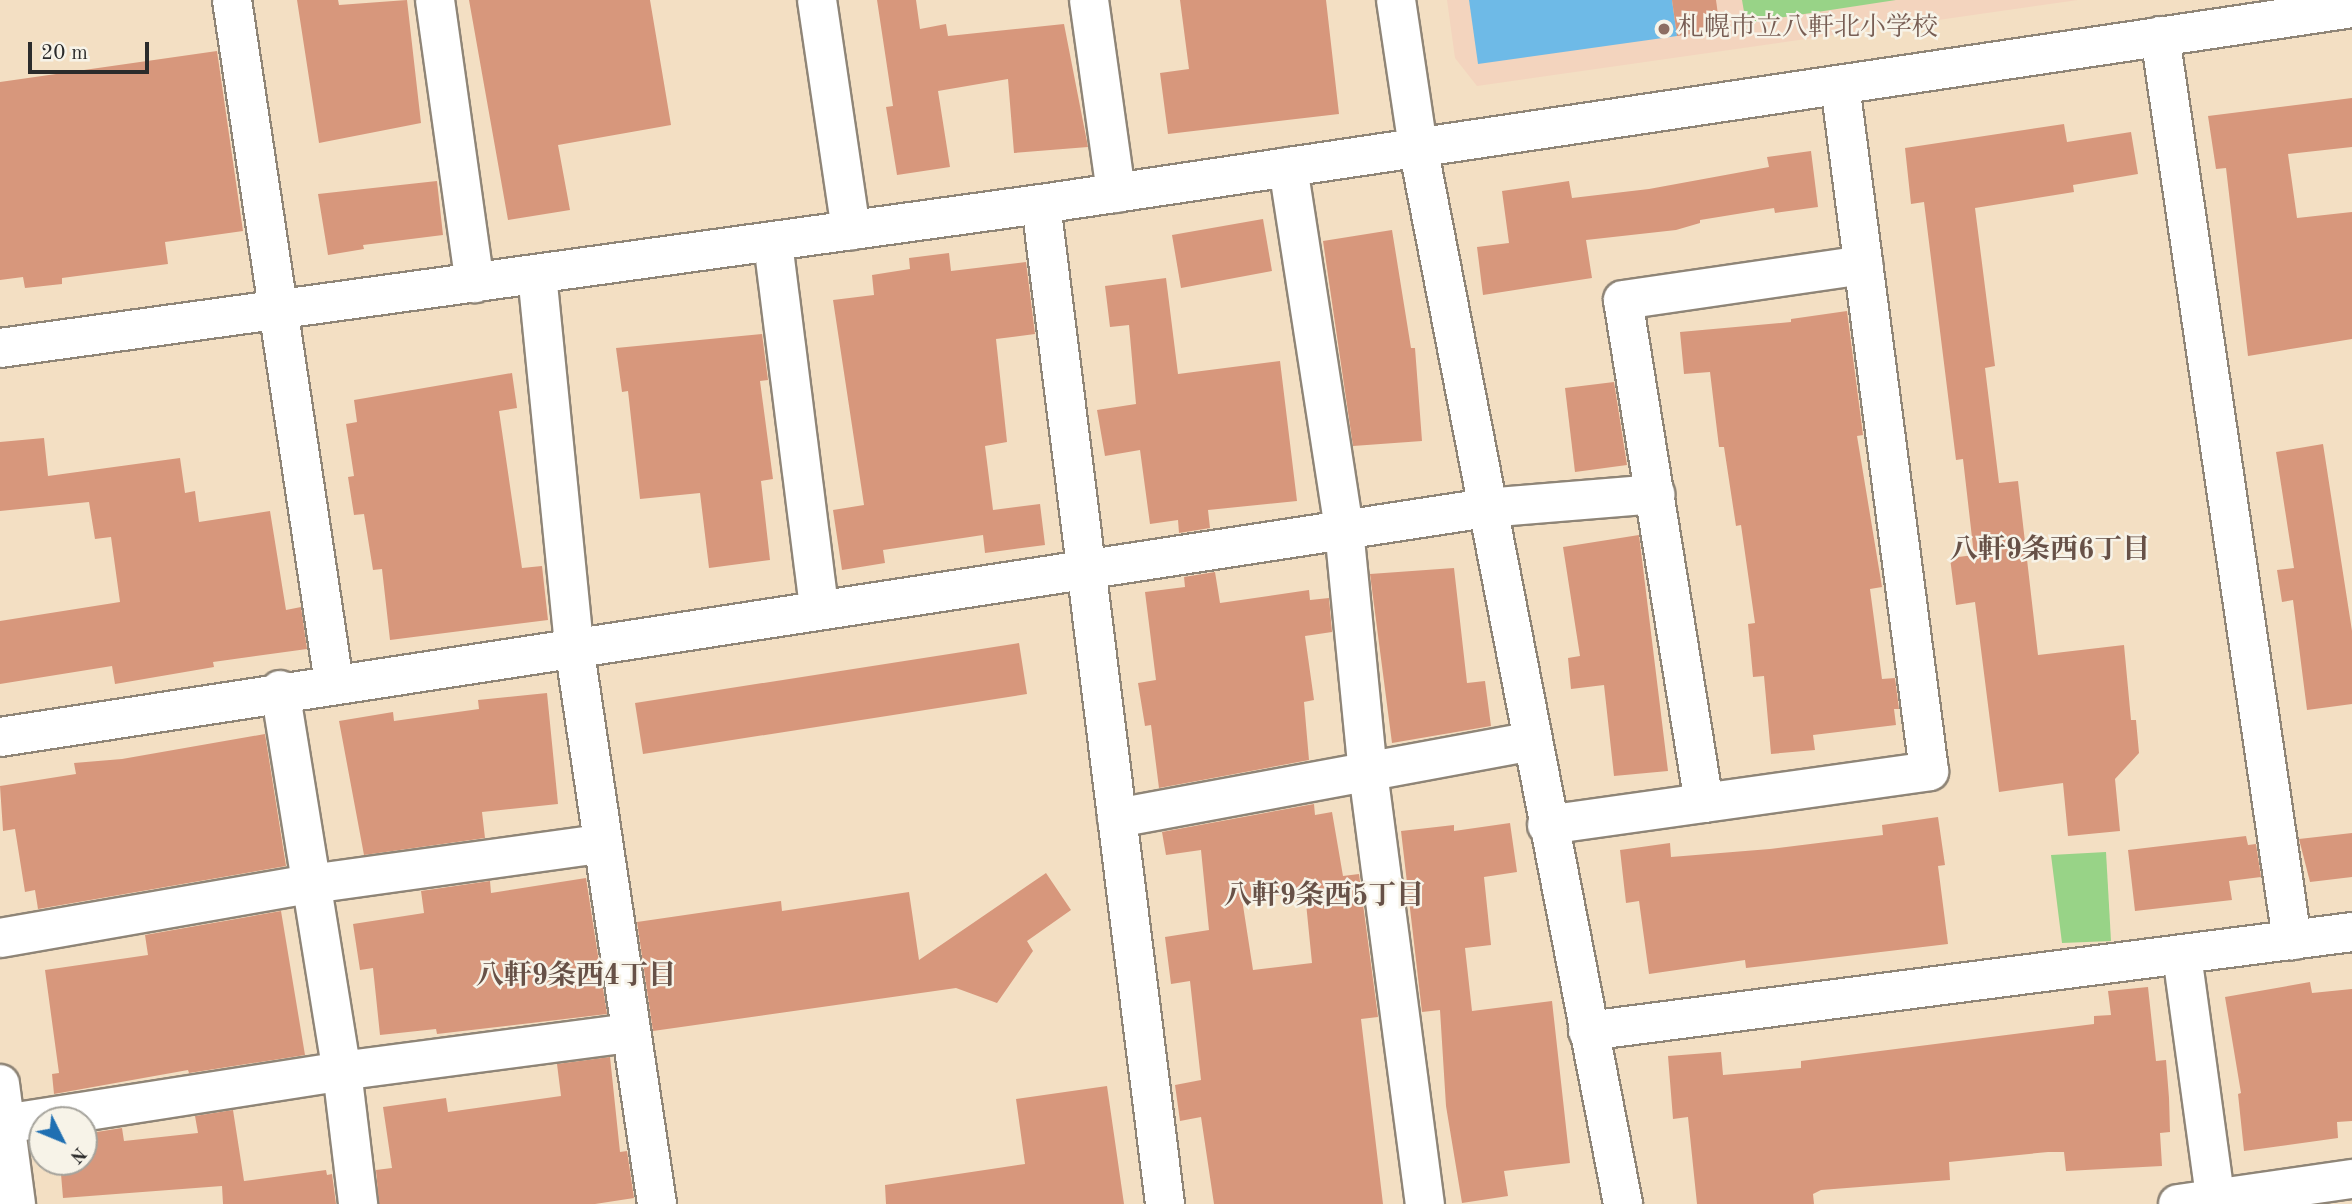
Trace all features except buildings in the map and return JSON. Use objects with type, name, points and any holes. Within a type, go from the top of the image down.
[{"type":"street","points":[[233,0],[275,307],[334,682]]},
{"type":"street","points":[[435,0],[475,283]]},
{"type":"street","points":[[817,0],[850,230]]},
{"type":"street","points":[[1089,0],[1116,193]]},
{"type":"street","points":[[1396,0],[1418,148],[1547,825],[1623,1204]]},
{"type":"street","points":[[0,348],[275,307],[774,243],[2352,8]]},
{"type":"street","points":[[2160,36],[2292,940]]},
{"type":"street","points":[[1547,825],[1929,771],[1839,85]]},
{"type":"street","points":[[1288,167],[1344,529],[1368,772],[1425,1204]]},
{"type":"street","points":[[1041,204],[1165,1204]]},
{"type":"street","points":[[774,243],[819,608]]},
{"type":"street","points":[[1704,803],[1623,300],[1863,265]]},
{"type":"street","points":[[537,274],[575,646],[600,844],[657,1204]]},
{"type":"street","points":[[0,737],[280,690],[1486,508],[1654,494]]},
{"type":"street","points":[[280,690],[342,1071],[358,1204]]},
{"type":"street","points":[[1117,818],[1531,741]]},
{"type":"street","points":[[0,938],[311,884],[600,844]]},
{"type":"street","points":[[1588,1031],[2352,932]]},
{"type":"street","points":[[2182,955],[2216,1202]]},
{"type":"street","points":[[5,1124],[342,1071],[628,1033]]},
{"type":"street","points":[[0,1084],[16,1204]]},
{"type":"street","points":[[2178,1204],[2216,1202],[2352,1179]]},
{"type":"shaded area","name":"札幌市立八軒北小学校","points":[[1447,0],[2078,0],[1477,86],[1455,58]]},
{"type":"green space","points":[[1742,0],[1896,0],[1746,23]]},
{"type":"green space","points":[[2106,852],[2111,941],[2062,943],[2051,855]]},
{"type":"water","points":[[1469,0],[1672,0],[1677,36],[1478,64]]},
{"type":"place","name":"札幌市立八軒北小学校","points":[[1664,29]]},
{"type":"district","name":"八軒9条西6丁目","points":[[2050,551]]},
{"type":"district","name":"八軒9条西5丁目","points":[[1324,897]]},
{"type":"district","name":"八軒9条西4丁目","points":[[576,977]]}]
